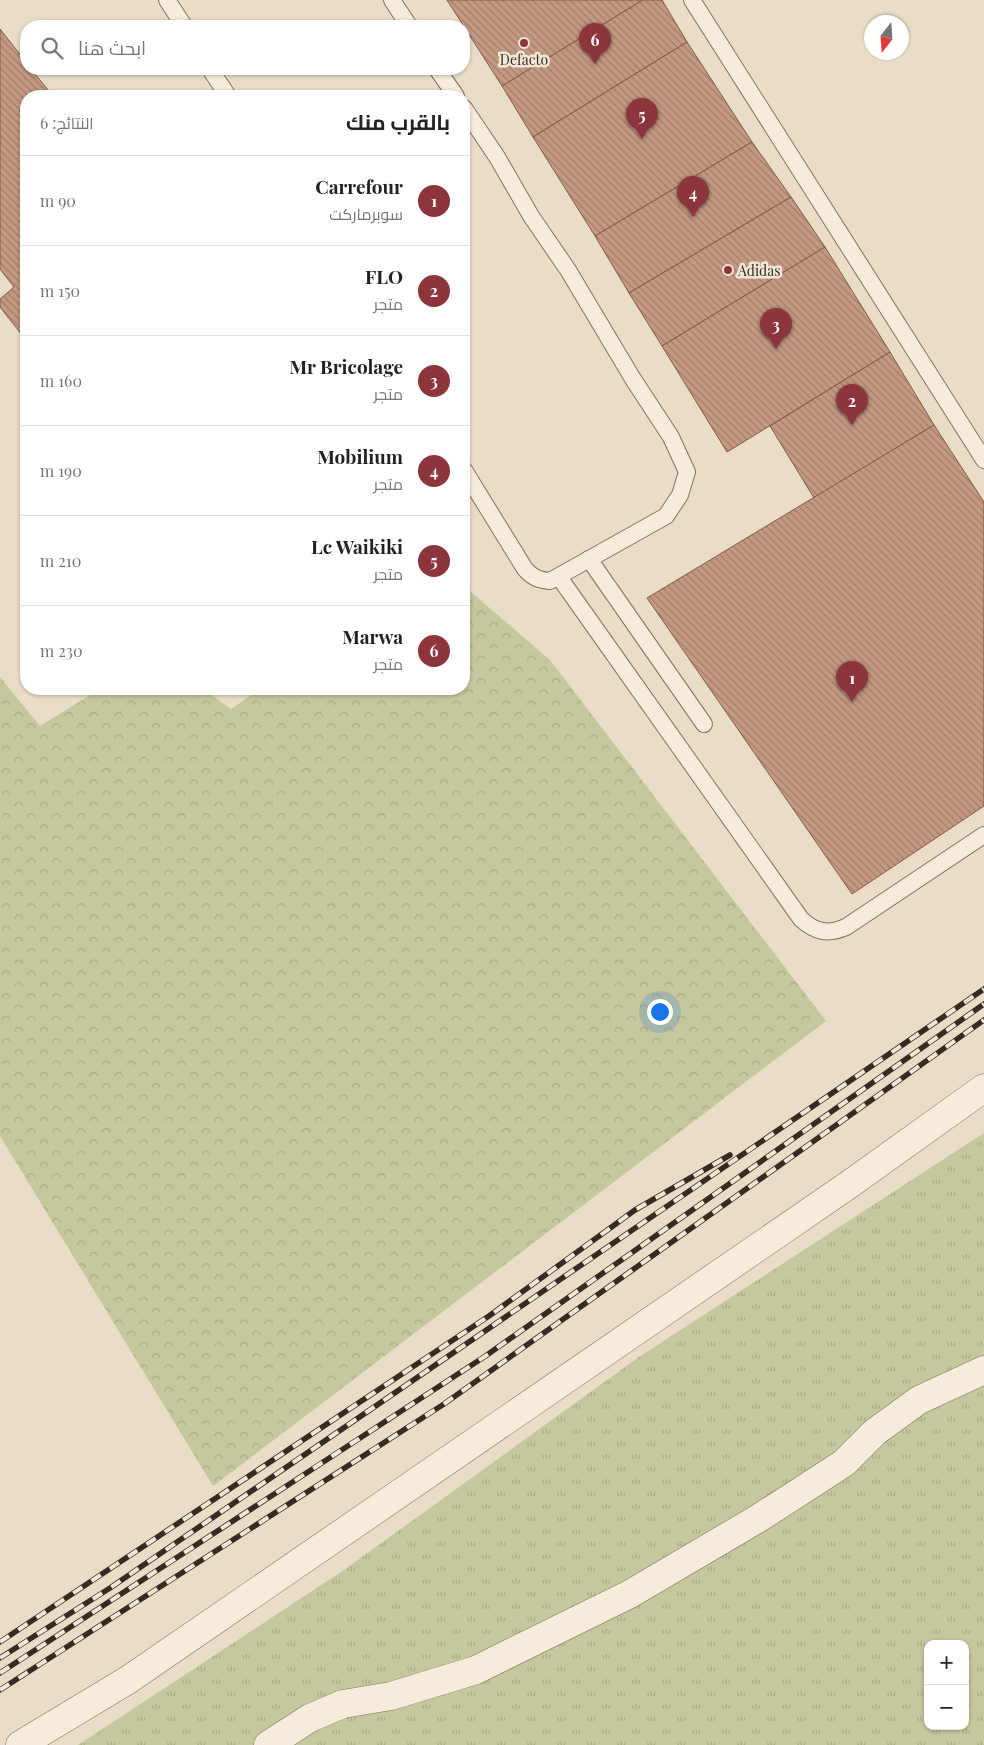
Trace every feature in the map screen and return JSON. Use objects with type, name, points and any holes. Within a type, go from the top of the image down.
[{"type":"street","points":[[20,1745],[128,1680],[846,1186],[984,1088]]},
{"type":"street","points":[[268,1745],[310,1718],[343,1704],[392,1696],[476,1670],[630,1594],[759,1518],[844,1463],[875,1432],[919,1400],[984,1370]]},
{"type":"lane","points":[[167,0],[180,20]]},
{"type":"lane","points":[[392,0],[405,20]]},
{"type":"lane","points":[[692,0],[984,460]]},
{"type":"lane","points":[[214,75],[224,90]]},
{"type":"lane","points":[[441,75],[452,90]]},
{"type":"lane","points":[[470,117],[497,157],[531,216],[568,270],[633,379],[671,437],[687,472],[680,495],[666,516],[550,581],[540,580],[532,576],[525,569],[470,480]]},
{"type":"lane","points":[[589,559],[704,724]]},
{"type":"lane","points":[[559,577],[808,926],[818,931],[828,932],[838,931],[846,927],[984,834]]},
{"type":"green space","points":[[470,591],[550,660],[826,1021],[213,1486],[0,1136],[0,677],[40,726],[90,695],[211,695],[231,709],[251,695],[470,695]]},
{"type":"green space","points":[[984,1133],[984,1745],[78,1745],[344,1570],[639,1357]]},
{"type":"building","name":"Defacto","points":[[447,0],[643,0],[502,86],[470,36],[470,20],[460,20]]},
{"type":"building","points":[[643,0],[662,0],[687,42],[533,137],[502,86]]},
{"type":"building","points":[[0,29],[20,54],[20,75],[36,75],[48,90],[20,90],[20,332],[0,307],[0,299],[14,287],[0,269]]},
{"type":"building","points":[[687,42],[752,142],[595,236],[533,137]]},
{"type":"building","points":[[752,142],[791,197],[629,293],[595,236]]},
{"type":"building","name":"Adidas","points":[[791,197],[825,247],[662,346],[629,293]]},
{"type":"building","points":[[825,247],[890,352],[727,452],[662,346]]},
{"type":"building","points":[[890,352],[934,425],[814,498],[770,426]]},
{"type":"building","points":[[934,425],[984,502],[984,806],[852,894],[647,598]]},
{"type":"railway","points":[[0,1658],[110,1588],[984,989]]},
{"type":"railway","points":[[0,1673],[484,1357],[984,1004]]},
{"type":"railway","points":[[0,1690],[444,1404],[984,1020]]},
{"type":"railway","points":[[0,1642],[489,1316],[635,1210],[730,1155]]},
{"type":"place","name":"Defacto","points":[[524,43]]},
{"type":"place","name":"Marwa","points":[[595,64]]},
{"type":"place","name":"Lc Waikiki","points":[[642,139]]},
{"type":"place","name":"Mobilium","points":[[693,217]]},
{"type":"place","name":"Adidas","points":[[728,270]]},
{"type":"place","name":"Mr Bricolage","points":[[776,349]]},
{"type":"place","name":"FLO","points":[[852,425]]},
{"type":"place","name":"Carrefour","points":[[852,702]]}]
